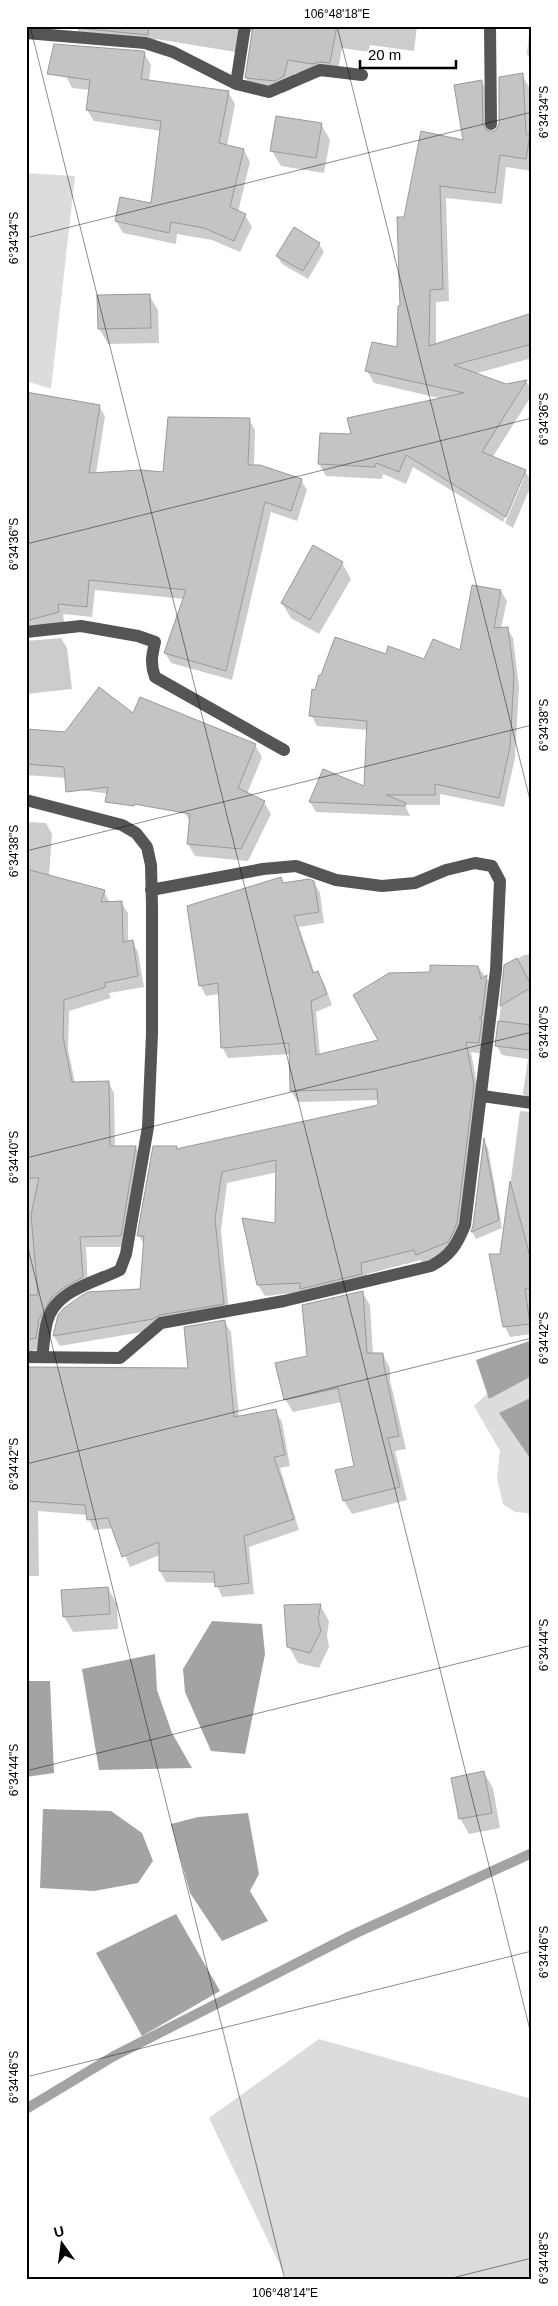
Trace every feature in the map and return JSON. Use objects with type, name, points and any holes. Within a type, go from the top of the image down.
[{"type":"street","points":[[236,84],[245,26]]},
{"type":"street","points":[[490,26],[491,124]]},
{"type":"street","points":[[26,34],[145,43],[173,52],[236,84],[269,92],[320,70],[362,75]]},
{"type":"street","points":[[26,632],[81,626],[138,636],[155,642],[151,658],[151,668],[155,677],[284,750]]},
{"type":"street","points":[[26,800],[122,825],[136,833],[147,847],[151,890],[152,1034],[148,1128],[126,1254],[120,1270],[80,1287],[57,1301],[47,1322],[42,1357]]},
{"type":"street","points":[[26,1357],[120,1358],[161,1323],[284,1301],[431,1266],[447,1258],[457,1246],[465,1226],[496,970],[500,881],[492,866],[475,863],[446,870],[415,883],[382,886],[336,880],[296,866],[263,869],[151,890]]},
{"type":"street","points":[[482,1096],[532,1103]]},
{"type":"shaded area","points":[[26,173],[75,176],[51,389],[26,381]]},
{"type":"shaded area","points":[[532,1340],[532,1376],[489,1399],[476,1360]]},
{"type":"shaded area","points":[[532,1366],[532,1520],[527,1513],[515,1512],[503,1504],[497,1478],[500,1451],[474,1406],[499,1382]]},
{"type":"shaded area","points":[[532,1397],[532,1461],[499,1413]]},
{"type":"shaded area","points":[[212,1621],[262,1624],[265,1654],[245,1754],[211,1751],[185,1692],[183,1669]]},
{"type":"shaded area","points":[[155,1654],[157,1690],[172,1733],[192,1768],[99,1770],[82,1669]]},
{"type":"shaded area","points":[[26,1681],[50,1681],[54,1773],[26,1777]]},
{"type":"shaded area","points":[[43,1809],[111,1811],[142,1833],[153,1861],[138,1883],[94,1891],[40,1888]]},
{"type":"shaded area","points":[[248,1813],[259,1874],[250,1891],[268,1921],[222,1941],[190,1893],[171,1824],[198,1817]]},
{"type":"shaded area","points":[[176,1914],[220,1991],[142,2036],[96,1953]]},
{"type":"shaded area","points":[[319,2039],[532,2099],[532,2280],[287,2280],[209,2118]]},
{"type":"building","points":[[58,26],[149,26],[148,35]]},
{"type":"building","points":[[253,26],[337,26],[330,63],[320,62],[312,64],[288,60],[284,76],[275,81],[245,78]]},
{"type":"building","points":[[54,44],[143,51],[145,52],[141,79],[229,91],[219,143],[244,149],[230,207],[246,214],[234,241],[204,228],[171,222],[169,233],[115,221],[120,197],[151,203],[161,121],[86,110],[90,80],[47,74]]},
{"type":"building","points":[[523,73],[526,134],[530,135],[526,159],[500,155],[495,193],[440,186],[443,289],[430,290],[429,346],[532,313],[532,344],[454,365],[506,384],[527,380],[482,452],[526,470],[506,517],[406,455],[399,472],[376,463],[375,467],[318,464],[320,433],[351,434],[347,418],[464,393],[365,371],[372,342],[397,347],[398,306],[400,306],[397,217],[404,217],[421,131],[463,140],[454,85],[482,80],[483,125],[487,131],[495,131],[499,124],[499,77]]},
{"type":"building","points":[[276,116],[322,123],[316,158],[270,151]]},
{"type":"building","points":[[294,227],[320,243],[303,271],[276,256]]},
{"type":"building","points":[[150,294],[151,328],[98,329],[97,295]]},
{"type":"building","points":[[26,392],[100,405],[89,473],[141,470],[163,472],[168,417],[250,418],[248,465],[260,465],[302,479],[291,511],[265,502],[226,671],[164,653],[186,590],[89,580],[87,607],[58,604],[59,612],[26,621]]},
{"type":"building","points":[[313,545],[343,562],[310,620],[281,603]]},
{"type":"building","points":[[472,585],[501,590],[494,628],[508,627],[514,676],[510,747],[499,798],[435,784],[435,795],[386,795],[406,803],[405,806],[309,802],[323,769],[364,786],[367,721],[309,716],[312,689],[315,690],[319,675],[321,675],[335,637],[386,654],[388,646],[424,659],[433,639],[460,650]]},
{"type":"building","points":[[99,687],[133,713],[140,697],[256,744],[238,788],[265,801],[241,849],[187,844],[190,814],[134,804],[134,806],[105,802],[108,787],[66,792],[64,767],[26,764],[26,729],[65,732]]},
{"type":"building","points":[[26,869],[105,890],[101,902],[122,901],[123,942],[133,940],[138,976],[104,983],[106,987],[64,1000],[63,1037],[72,1082],[109,1081],[110,1146],[136,1146],[121,1236],[80,1237],[83,1277],[63,1288],[52,1297],[39,1319],[36,1338],[26,1340],[26,1295],[38,1295],[31,1215],[39,1178],[27,1178]]},
{"type":"building","points":[[281,877],[283,883],[309,879],[314,881],[319,912],[294,916],[313,973],[318,971],[327,994],[311,1001],[316,1055],[378,1040],[353,995],[389,973],[430,972],[430,965],[478,966],[481,979],[487,975],[482,1016],[479,1018],[482,1019],[479,1043],[466,1042],[474,1085],[457,1223],[452,1235],[448,1242],[416,1255],[414,1250],[361,1263],[362,1274],[300,1289],[300,1283],[257,1285],[242,1218],[275,1223],[276,1160],[222,1172],[215,1219],[224,1304],[160,1315],[153,1319],[53,1336],[58,1315],[64,1308],[88,1292],[140,1289],[144,1236],[137,1236],[153,1146],[177,1146],[176,1149],[378,1105],[377,1089],[290,1091],[289,1043],[221,1048],[218,983],[199,986],[187,906]]},
{"type":"building","points":[[517,958],[532,987],[500,1006],[504,965]]},
{"type":"building","points":[[498,1021],[532,1025],[530,1050],[495,1046]]},
{"type":"building","points":[[484,1138],[499,1220],[471,1232],[473,1226]]},
{"type":"building","points":[[510,1181],[532,1264],[532,1288],[525,1289],[530,1324],[503,1327],[489,1254],[500,1254]]},
{"type":"building","points":[[363,1291],[367,1353],[383,1353],[399,1436],[388,1438],[400,1487],[343,1501],[335,1470],[354,1466],[338,1388],[284,1400],[275,1363],[307,1356],[302,1305]]},
{"type":"building","points":[[225,1320],[234,1417],[276,1409],[285,1455],[274,1457],[294,1519],[244,1536],[249,1583],[215,1587],[214,1572],[159,1571],[159,1542],[122,1557],[108,1518],[87,1520],[85,1505],[26,1501],[26,1367],[188,1368],[184,1327]]},
{"type":"building","points":[[108,1587],[110,1614],[63,1617],[61,1590]]},
{"type":"building","points":[[321,1604],[318,1619],[321,1631],[310,1653],[287,1647],[284,1605]]},
{"type":"building","points":[[484,1771],[492,1813],[459,1819],[451,1778]]},
{"type":"waterway","points":[[26,2109],[114,2056],[354,1934],[532,1853]]}]
